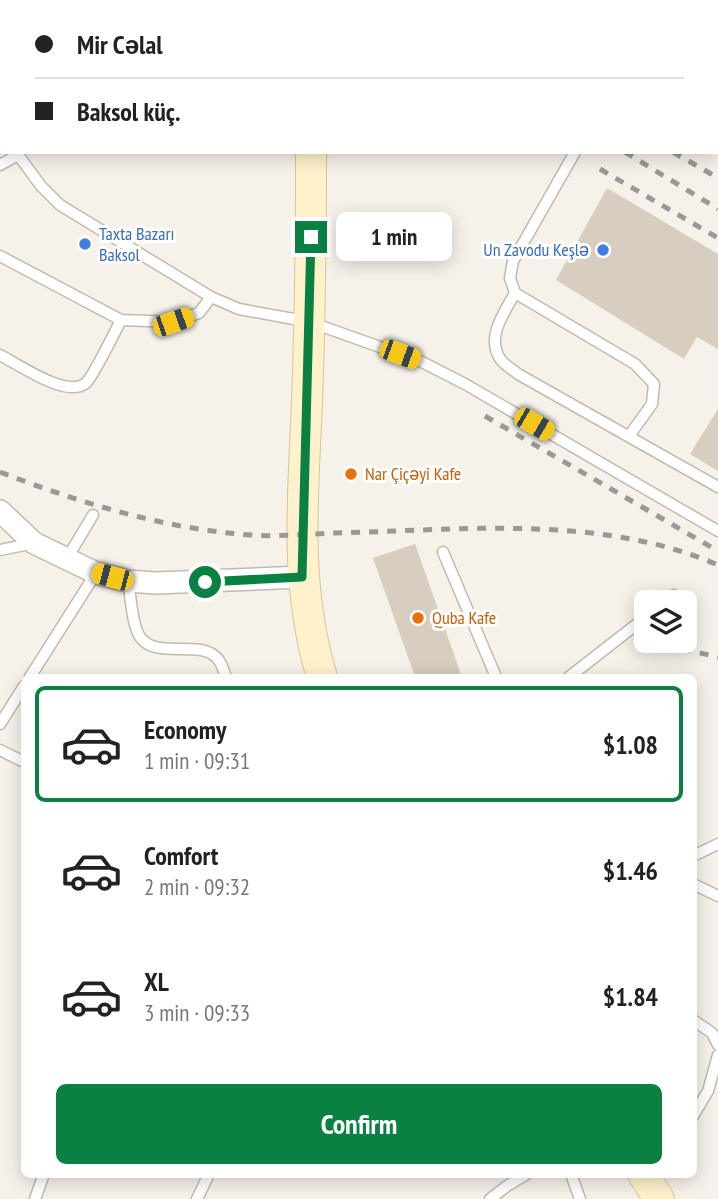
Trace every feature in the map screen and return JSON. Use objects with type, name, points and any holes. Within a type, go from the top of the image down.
[{"type":"main road","points":[[311,154],[310,322],[302,577],[313,648],[321,674]]},
{"type":"main road","points":[[646,1178],[659,1199]]},
{"type":"street","points":[[0,511],[34,543],[96,573],[128,581],[156,583],[302,577]]},
{"type":"lane","points":[[0,165],[17,154],[41,186],[60,205],[211,297],[239,309],[310,322],[422,362],[465,384],[718,531]]},
{"type":"lane","points":[[574,154],[513,261],[510,278],[515,293],[635,364],[654,384],[652,404],[629,436]]},
{"type":"lane","points":[[0,257],[121,320],[173,322],[198,313],[211,297]]},
{"type":"lane","points":[[515,293],[496,330],[494,339],[500,359],[518,374],[718,487]]},
{"type":"lane","points":[[0,355],[59,386],[74,388],[86,383],[121,320]]},
{"type":"lane","points":[[66,560],[93,515]]},
{"type":"lane","points":[[0,550],[34,543]]},
{"type":"lane","points":[[443,552],[495,674]]},
{"type":"lane","points":[[32,674],[96,573]]},
{"type":"lane","points":[[128,581],[137,632],[146,642],[158,648],[200,650],[212,654],[221,663],[225,674]]},
{"type":"lane","points":[[573,674],[634,626]]},
{"type":"lane","points":[[0,724],[21,691]]},
{"type":"lane","points":[[0,750],[21,760]]},
{"type":"lane","points":[[697,854],[718,844]]},
{"type":"lane","points":[[697,886],[718,896]]},
{"type":"lane","points":[[697,1023],[712,1033],[718,1045]]},
{"type":"lane","points":[[697,1109],[708,1091],[718,1055]]},
{"type":"lane","points":[[36,1199],[43,1178]]},
{"type":"lane","points":[[197,1199],[207,1178]]},
{"type":"lane","points":[[491,1199],[520,1178]]},
{"type":"lane","points":[[572,1178],[580,1199]]},
{"type":"building","points":[[607,188],[718,254],[718,349],[697,337],[684,359],[556,280]]},
{"type":"building","points":[[718,409],[718,471],[690,454]]},
{"type":"building","name":"Quba Kafe","points":[[415,544],[461,674],[414,674],[373,558]]},
{"type":"railway","points":[[628,154],[718,209]]},
{"type":"railway","points":[[676,154],[718,178]]},
{"type":"railway","points":[[600,169],[718,238]]},
{"type":"railway","points":[[485,416],[718,551]]},
{"type":"railway","points":[[0,472],[123,513],[219,532],[272,536],[481,528],[578,532],[626,538],[673,549],[718,565]]},
{"type":"railway","points":[[697,652],[718,657]]},
{"type":"place","name":"Taxta Bazarı Baksol","points":[[85,244]]},
{"type":"place","name":"Un Zavodu Keşlə","points":[[603,250]]},
{"type":"place","name":"Nar Çiçəyi Kafe","points":[[351,474]]},
{"type":"place","name":"Quba Kafe","points":[[418,618]]},
{"type":"route","points":[[205,582],[302,577],[311,237]]}]
